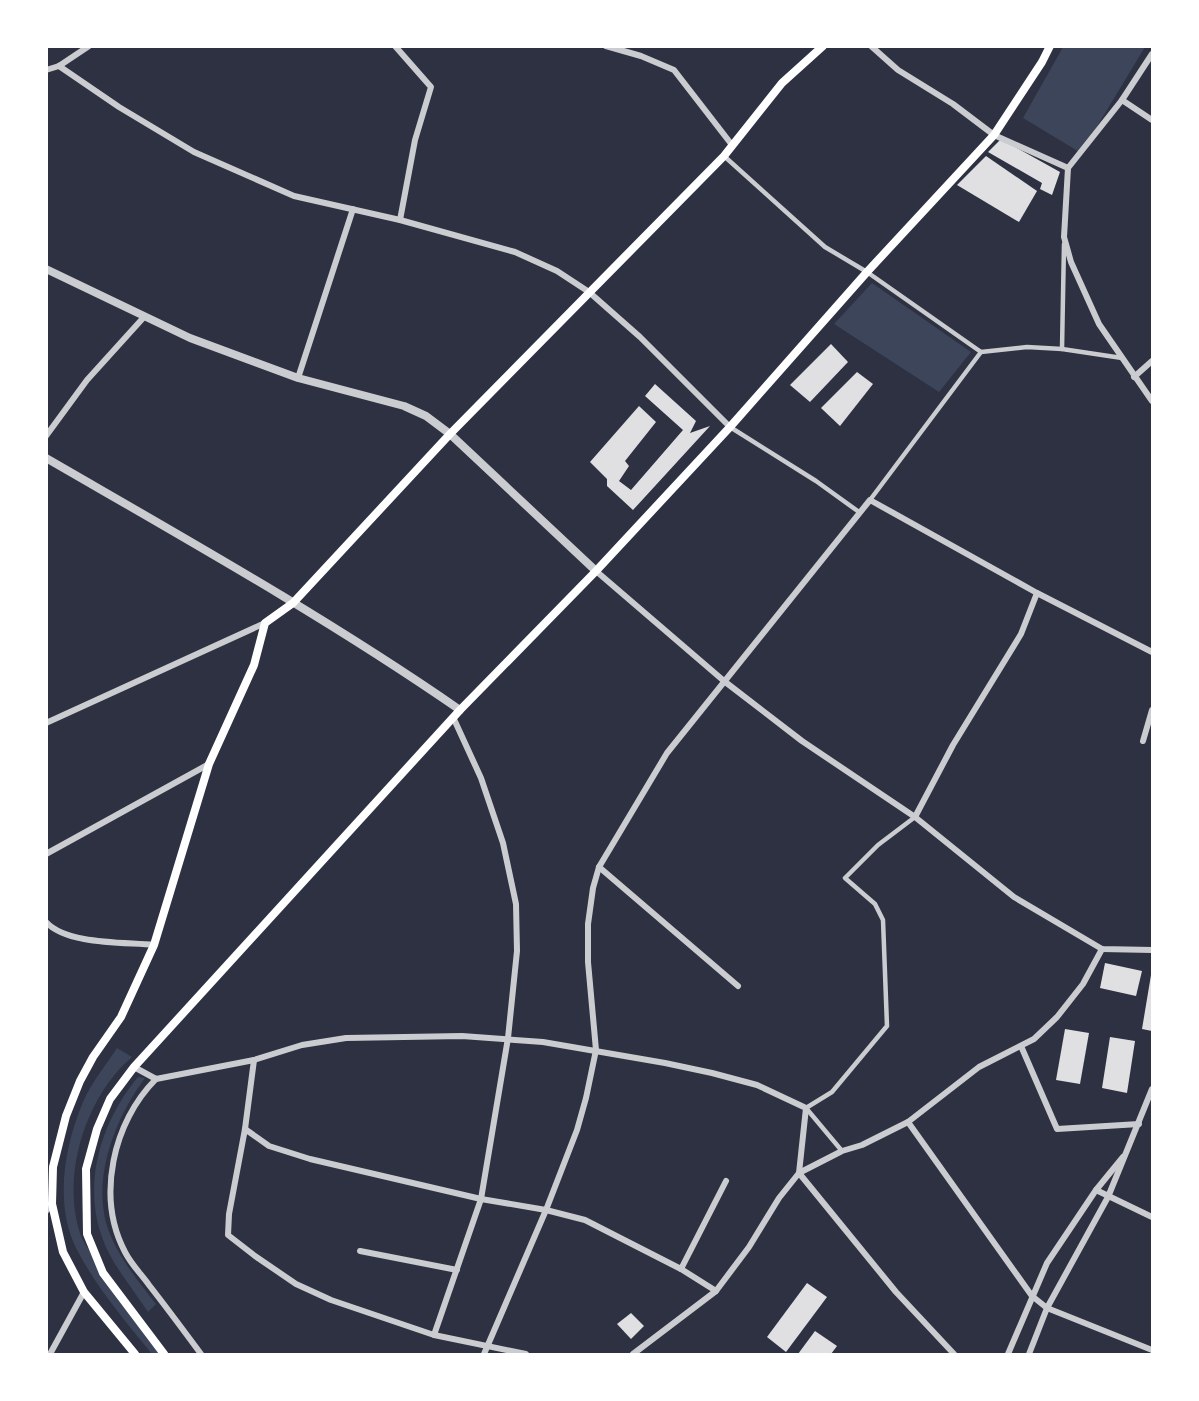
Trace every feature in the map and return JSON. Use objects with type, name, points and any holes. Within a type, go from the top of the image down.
[{"type":"main road","points":[[135,1354],[84,1292],[63,1252],[49,1207],[53,1167],[66,1116],[80,1081],[93,1057],[121,1017],[154,945],[209,764],[254,665],[265,623],[293,603],[450,434],[724,156],[782,83],[823,46]]},
{"type":"main road","points":[[164,1354],[103,1273],[87,1234],[86,1170],[97,1129],[110,1099],[134,1067],[457,713],[596,571],[730,427],[867,272],[994,135],[1050,46]]},
{"type":"street","points":[[46,70],[59,66],[89,46]]},
{"type":"street","points":[[395,46],[431,87],[415,140],[400,220]]},
{"type":"street","points":[[606,46],[674,70],[732,145]]},
{"type":"street","points":[[871,46],[898,70],[953,104],[994,135],[1068,168]]},
{"type":"street","points":[[1062,349],[1068,168],[1122,100],[1152,54]]},
{"type":"street","points":[[59,66],[119,107],[194,152],[294,196],[400,220],[515,252],[557,271],[589,292],[640,338],[730,427],[816,481],[859,513]]},
{"type":"street","points":[[1122,100],[1152,120]]},
{"type":"street","points":[[724,156],[825,247],[867,272],[981,352],[1019,347],[1062,349],[1122,358]]},
{"type":"street","points":[[298,378],[353,209]]},
{"type":"street","points":[[1064,237],[1071,262],[1099,324],[1152,402]]},
{"type":"street","points":[[46,269],[190,338],[298,378],[404,406],[426,416],[450,434],[596,571],[724,681],[802,741],[915,817],[1014,897],[1102,949],[1152,950]]},
{"type":"street","points":[[46,436],[87,380],[144,316]]},
{"type":"street","points":[[484,1354],[546,1210],[577,1130],[596,1050],[588,962],[588,924],[593,888],[599,867],[667,753],[870,500],[981,352]]},
{"type":"street","points":[[1134,377],[1152,361]]},
{"type":"street","points":[[46,458],[178,534],[405,672],[457,713],[503,843],[516,904],[518,951],[508,1038],[482,1199],[434,1335]]},
{"type":"street","points":[[870,500],[1037,593],[1152,652]]},
{"type":"street","points":[[806,1108],[832,1092],[887,1026],[883,920],[875,904],[844,878],[878,845],[915,817],[953,746],[1021,634],[1037,593]]},
{"type":"street","points":[[46,723],[265,623]]},
{"type":"street","points":[[1143,741],[1152,710]]},
{"type":"street","points":[[46,854],[209,764]]},
{"type":"street","points":[[599,867],[738,986]]},
{"type":"street","points":[[46,922],[67,934],[94,940],[154,945]]},
{"type":"street","points":[[633,1354],[716,1291],[749,1247],[779,1198],[799,1173],[908,1122],[979,1066],[1034,1039],[1057,1017],[1083,984],[1102,949]]},
{"type":"street","points":[[201,1354],[125,1252],[111,1212],[111,1184],[116,1148],[127,1118],[143,1092],[156,1079],[254,1060],[302,1045],[346,1038],[462,1036],[508,1038],[596,1050],[712,1073],[757,1085],[806,1108],[842,1151]]},
{"type":"street","points":[[1021,1046],[1057,1129],[1139,1124]]},
{"type":"street","points":[[254,1060],[228,1234],[296,1284],[331,1300],[434,1335],[526,1354]]},
{"type":"street","points":[[134,1067],[156,1079]]},
{"type":"street","points":[[1029,1354],[1047,1308],[1108,1197],[1152,1089]]},
{"type":"street","points":[[806,1108],[799,1173],[896,1292],[954,1354]]},
{"type":"street","points":[[908,1122],[1032,1296],[1047,1308],[1152,1350]]},
{"type":"street","points":[[245,1129],[269,1146],[310,1159],[482,1199],[546,1210],[585,1220],[681,1269],[716,1291]]},
{"type":"street","points":[[1008,1354],[1047,1263],[1095,1190],[1128,1151]]},
{"type":"street","points":[[681,1269],[726,1182]]},
{"type":"street","points":[[1095,1190],[1152,1217]]},
{"type":"street","points":[[360,1251],[457,1270]]},
{"type":"street","points":[[50,1354],[84,1292]]},
{"type":"shaded area","points":[[1063,47],[1145,47],[1081,153],[1023,118]]},
{"type":"shaded area","points":[[872,283],[971,352],[939,392],[834,324]]},
{"type":"shaded area","points":[[117,1048],[132,1057],[116,1073],[90,1115],[76,1162],[75,1210],[85,1243],[125,1305],[162,1354],[152,1354],[102,1291],[77,1250],[66,1214],[64,1176],[76,1119],[90,1088]]},
{"type":"shaded area","points":[[138,1077],[145,1078],[116,1129],[110,1148],[105,1167],[103,1207],[107,1226],[116,1247],[156,1304],[148,1312],[116,1266],[106,1246],[96,1216],[94,1195],[99,1152],[106,1132],[114,1112]]},
{"type":"building","points":[[1001,139],[1060,172],[1052,195],[1040,189],[1042,183],[988,152]]},
{"type":"building","points":[[986,156],[1037,191],[1019,222],[957,185]]},
{"type":"building","points":[[831,344],[848,362],[810,402],[790,385]]},
{"type":"building","points":[[857,372],[873,384],[840,426],[821,408]]},
{"type":"building","points":[[655,384],[696,421],[690,433],[710,426],[633,510],[607,486],[607,479],[590,462],[639,406],[656,422],[625,461],[629,466],[619,481],[631,490],[683,430],[645,396]]},
{"type":"building","points":[[1105,963],[1142,971],[1136,996],[1100,988]]},
{"type":"building","points":[[1152,975],[1152,1031],[1142,1029]]},
{"type":"building","points":[[1065,1029],[1089,1033],[1080,1084],[1056,1080]]},
{"type":"building","points":[[1110,1037],[1135,1041],[1127,1093],[1102,1088]]},
{"type":"building","points":[[807,1283],[827,1297],[786,1352],[767,1337]]},
{"type":"building","points":[[631,1313],[644,1326],[631,1339],[617,1324]]},
{"type":"building","points":[[815,1331],[837,1346],[831,1354],[798,1354]]}]
